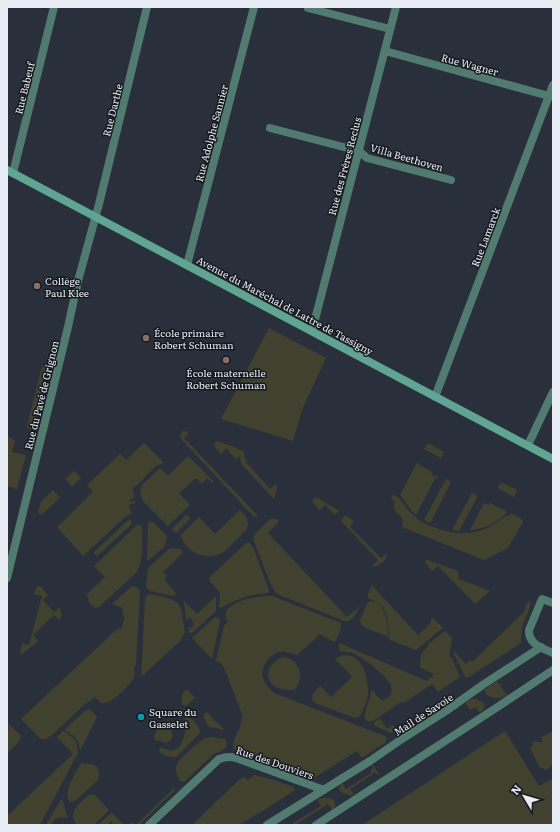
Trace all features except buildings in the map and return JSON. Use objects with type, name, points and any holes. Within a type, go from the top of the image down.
[{"type":"street","name":"Rue Babeuf","points":[[10,171],[54,7]]},
{"type":"street","name":"Rue Darthe","points":[[96,217],[147,7]]},
{"type":"street","name":"Rue Adolphe Sannier","points":[[187,265],[254,7]]},
{"type":"street","name":"Rue des Frères Reclus","points":[[312,331],[396,7]]},
{"type":"street","points":[[308,8],[390,30]]},
{"type":"street","name":"Rue Wagner","points":[[385,51],[549,96]]},
{"type":"street","name":"Rue Lamarck","points":[[436,396],[553,85]]},
{"type":"street","name":"Villa Beethoven","points":[[270,128],[359,151],[367,158],[451,180]]},
{"type":"street","name":"Avenue du Maréchal de Lattre de Tassigny","points":[[10,171],[553,459]]},
{"type":"street","name":"Rue du Pavé de Grignon","points":[[7,578],[78,281],[96,217]]},
{"type":"street","points":[[528,445],[553,392]]},
{"type":"street","points":[[553,603],[542,599],[529,630],[532,641],[553,653]]},
{"type":"street","name":"Mail de Savoie","points":[[267,825],[446,711],[541,647]]},
{"type":"street","points":[[316,825],[553,670]]},
{"type":"street","name":"Rue des Douviers","points":[[149,825],[219,759],[224,757],[229,756],[236,758],[324,790]]},
{"type":"green space","points":[[269,328],[326,358],[302,410],[293,441],[221,419]]},
{"type":"green space","points":[[45,365],[47,366],[32,429],[27,428],[42,367]]},
{"type":"green space","points":[[183,431],[189,433],[184,438],[258,516],[254,517],[180,438]]},
{"type":"green space","points":[[7,435],[15,441],[12,452],[26,455],[17,489],[7,486]]},
{"type":"green space","points":[[217,441],[244,452],[246,462],[270,489],[276,484],[277,488],[274,499],[242,465],[240,456],[236,459],[226,448],[221,454],[214,444]]},
{"type":"green space","points":[[144,443],[164,463],[152,470],[133,488],[134,499],[132,498],[130,500],[132,502],[135,501],[135,503],[129,506],[132,513],[125,517],[83,556],[57,527],[93,492],[87,485],[120,454],[126,460]]},
{"type":"green space","points":[[428,443],[444,452],[441,458],[424,449]]},
{"type":"green space","points":[[188,456],[213,481],[213,484],[207,478],[202,484],[196,478],[179,493],[190,505],[168,526],[143,501],[140,492],[142,485],[160,468],[168,476]]},
{"type":"green space","points":[[417,463],[432,472],[431,475],[435,477],[436,475],[438,476],[437,478],[436,477],[416,515],[400,495]]},
{"type":"green space","points":[[74,471],[81,478],[72,486],[65,479]]},
{"type":"green space","points":[[446,479],[451,482],[430,523],[424,520]]},
{"type":"green space","points":[[501,482],[517,490],[514,497],[498,488]]},
{"type":"green space","points":[[53,490],[60,498],[41,515],[38,512],[41,502]]},
{"type":"green space","points":[[472,493],[478,496],[459,531],[452,530]]},
{"type":"green space","points":[[393,495],[400,499],[411,513],[419,520],[430,526],[446,531],[465,533],[482,530],[507,515],[509,516],[511,513],[522,519],[523,522],[508,548],[484,560],[402,527],[403,520],[398,513],[396,514],[394,508],[395,502],[391,498]]},
{"type":"green space","points":[[316,497],[339,511],[334,514],[325,505],[320,510],[312,502]]},
{"type":"green space","points":[[484,503],[489,505],[490,503],[506,511],[506,513],[490,525],[470,530]]},
{"type":"green space","points":[[240,510],[247,518],[247,529],[224,552],[215,556],[205,556],[195,553],[187,547],[180,536],[199,517],[215,534]]},
{"type":"green space","points":[[186,515],[189,516],[190,519],[176,533],[172,530],[173,528]]},
{"type":"green space","points":[[345,515],[354,521],[350,527],[381,558],[386,554],[386,558],[382,563],[372,566],[378,560],[341,521]]},
{"type":"green space","points":[[270,519],[276,519],[279,521],[268,533],[347,617],[360,606],[352,619],[344,621],[276,593],[271,585],[253,539],[255,534]]},
{"type":"green space","points":[[130,520],[132,522],[131,525],[97,556],[95,555],[95,551],[127,521]]},
{"type":"green space","points":[[152,521],[167,536],[165,546],[149,560],[147,560],[148,523]]},
{"type":"green space","points":[[138,524],[142,527],[142,551],[139,568],[136,573],[99,607],[96,608],[92,606],[86,595],[105,577],[94,566]]},
{"type":"green space","points":[[246,543],[250,543],[253,547],[269,590],[268,593],[242,598],[219,609],[220,593],[209,578]]},
{"type":"green space","points":[[172,548],[180,549],[183,553],[163,572],[167,576],[164,579],[176,593],[172,596],[150,591],[146,587],[148,568]]},
{"type":"green space","points":[[426,560],[458,571],[459,579],[490,591],[475,604],[438,566],[432,571],[425,563]]},
{"type":"green space","points":[[372,585],[418,635],[431,623],[430,621],[433,618],[443,628],[416,650],[390,640],[384,609],[375,601],[368,598]]},
{"type":"green space","points":[[37,586],[40,586],[48,595],[43,600],[54,612],[60,607],[62,616],[59,620],[54,615],[33,635],[38,641],[21,655],[22,643],[29,645],[42,596],[34,594]]},
{"type":"green space","points":[[132,586],[136,587],[140,591],[136,666],[134,667],[134,677],[130,684],[115,698],[106,703],[101,703],[95,697],[84,705],[51,736],[41,739],[21,719],[117,629],[122,628],[124,618],[123,608],[112,604]]},
{"type":"green space","points":[[152,594],[170,599],[178,604],[181,609],[185,632],[180,641],[141,677],[145,599],[146,596]]},
{"type":"green space","points":[[216,596],[216,611],[190,634],[188,627],[192,628],[194,624],[191,618],[188,618],[186,621],[184,601],[197,614]]},
{"type":"green space","points":[[272,596],[341,623],[340,631],[335,642],[319,634],[297,655],[281,652],[273,655],[264,665],[262,674],[267,686],[274,693],[387,738],[386,742],[362,758],[357,751],[314,778],[233,748],[233,744],[241,723],[242,714],[225,670],[221,663],[216,661],[224,626],[228,622],[226,618],[226,611],[235,604],[247,599]]},
{"type":"green space","points":[[530,600],[530,607],[522,627],[521,643],[469,677],[465,677],[454,651],[466,664],[470,660],[472,662],[526,610],[526,604]]},
{"type":"green space","points":[[370,601],[376,602],[383,608],[387,623],[388,637],[362,626],[360,620],[367,604]]},
{"type":"green space","points":[[217,617],[220,621],[211,658],[192,638]]},
{"type":"green space","points":[[445,631],[452,638],[449,654],[460,677],[438,692],[432,684],[404,703],[401,702],[373,721],[366,720],[365,714],[371,690],[374,691],[381,700],[389,697],[392,689],[385,677],[366,661],[353,653],[340,651],[339,643],[427,681],[434,674],[420,667],[421,656],[423,651],[428,647],[427,645]]},
{"type":"green space","points":[[343,655],[354,657],[358,660],[361,663],[366,677],[368,692],[367,700],[360,716],[355,718],[315,703],[312,699],[312,695],[320,686],[331,697],[352,677],[335,659]]},
{"type":"green space","points":[[284,657],[295,662],[300,671],[299,684],[294,690],[284,690],[278,688],[273,685],[268,676],[274,662]]},
{"type":"green space","points":[[497,681],[507,695],[501,698],[496,698],[485,694],[485,690]]},
{"type":"green space","points":[[185,690],[188,690],[195,698],[186,706],[183,705],[182,701],[182,695]]},
{"type":"green space","points":[[471,699],[476,699],[484,703],[484,708],[480,713],[475,707],[470,710],[465,703]]},
{"type":"green space","points":[[88,709],[91,710],[97,717],[80,751],[77,740],[64,730]]},
{"type":"green space","points":[[208,712],[224,729],[222,730],[209,727],[207,725],[203,715]]},
{"type":"green space","points":[[187,717],[196,723],[200,733],[176,757],[163,754],[159,751],[161,747],[167,750],[172,750],[180,746],[184,737],[185,719]]},
{"type":"green space","points":[[380,718],[387,729],[393,725],[396,731],[391,733],[375,726],[374,722]]},
{"type":"green space","points":[[169,720],[169,724],[171,724],[173,720],[172,725],[167,727],[173,733],[171,740],[165,743],[155,740],[154,736],[157,731]]},
{"type":"green space","points":[[9,724],[21,736],[17,743],[7,753],[7,736]]},
{"type":"green space","points":[[63,731],[74,739],[77,745],[78,753],[40,825],[7,825],[7,816],[73,754],[57,737]]},
{"type":"green space","points":[[505,731],[539,786],[553,778],[553,825],[362,825]]},
{"type":"green space","points":[[553,731],[553,761],[551,767],[545,770],[540,768],[530,748],[533,745],[532,743],[536,740],[537,742],[543,742],[541,737]]},
{"type":"green space","points":[[212,737],[225,739],[227,742],[226,747],[214,754],[184,782],[180,781],[176,769],[177,763],[203,739]]},
{"type":"green space","points":[[82,763],[90,764],[98,768],[98,780],[75,801],[70,802],[67,794],[68,789]]},
{"type":"green space","points":[[372,765],[379,774],[374,772],[350,789],[354,795],[340,791],[339,788],[342,783],[346,789],[371,773],[371,770],[373,769]]},
{"type":"green space","points":[[254,775],[294,787],[295,790],[238,825],[192,825],[240,779],[244,777],[248,780]]},
{"type":"green space","points":[[174,788],[175,790],[139,825],[130,825],[132,822],[137,824]]},
{"type":"green space","points":[[90,794],[95,795],[109,810],[94,825],[77,825],[73,816],[74,812],[79,804]]},
{"type":"green space","points":[[330,798],[334,800],[335,805],[332,810],[328,804],[295,825],[290,825],[321,806],[317,800]]},
{"type":"green space","points":[[61,799],[68,818],[58,818],[54,820],[51,825],[46,825]]},
{"type":"green space","points":[[111,813],[124,825],[114,825],[111,821],[108,825],[98,825]]},
{"type":"place","name":"Collège Paul Klee","points":[[37,286]]},
{"type":"place","name":"École primaire Robert Schuman","points":[[146,338]]},
{"type":"place","name":"École maternelle Robert Schuman","points":[[226,360]]},
{"type":"place","name":"Square du Gasselet","points":[[141,717]]}]
